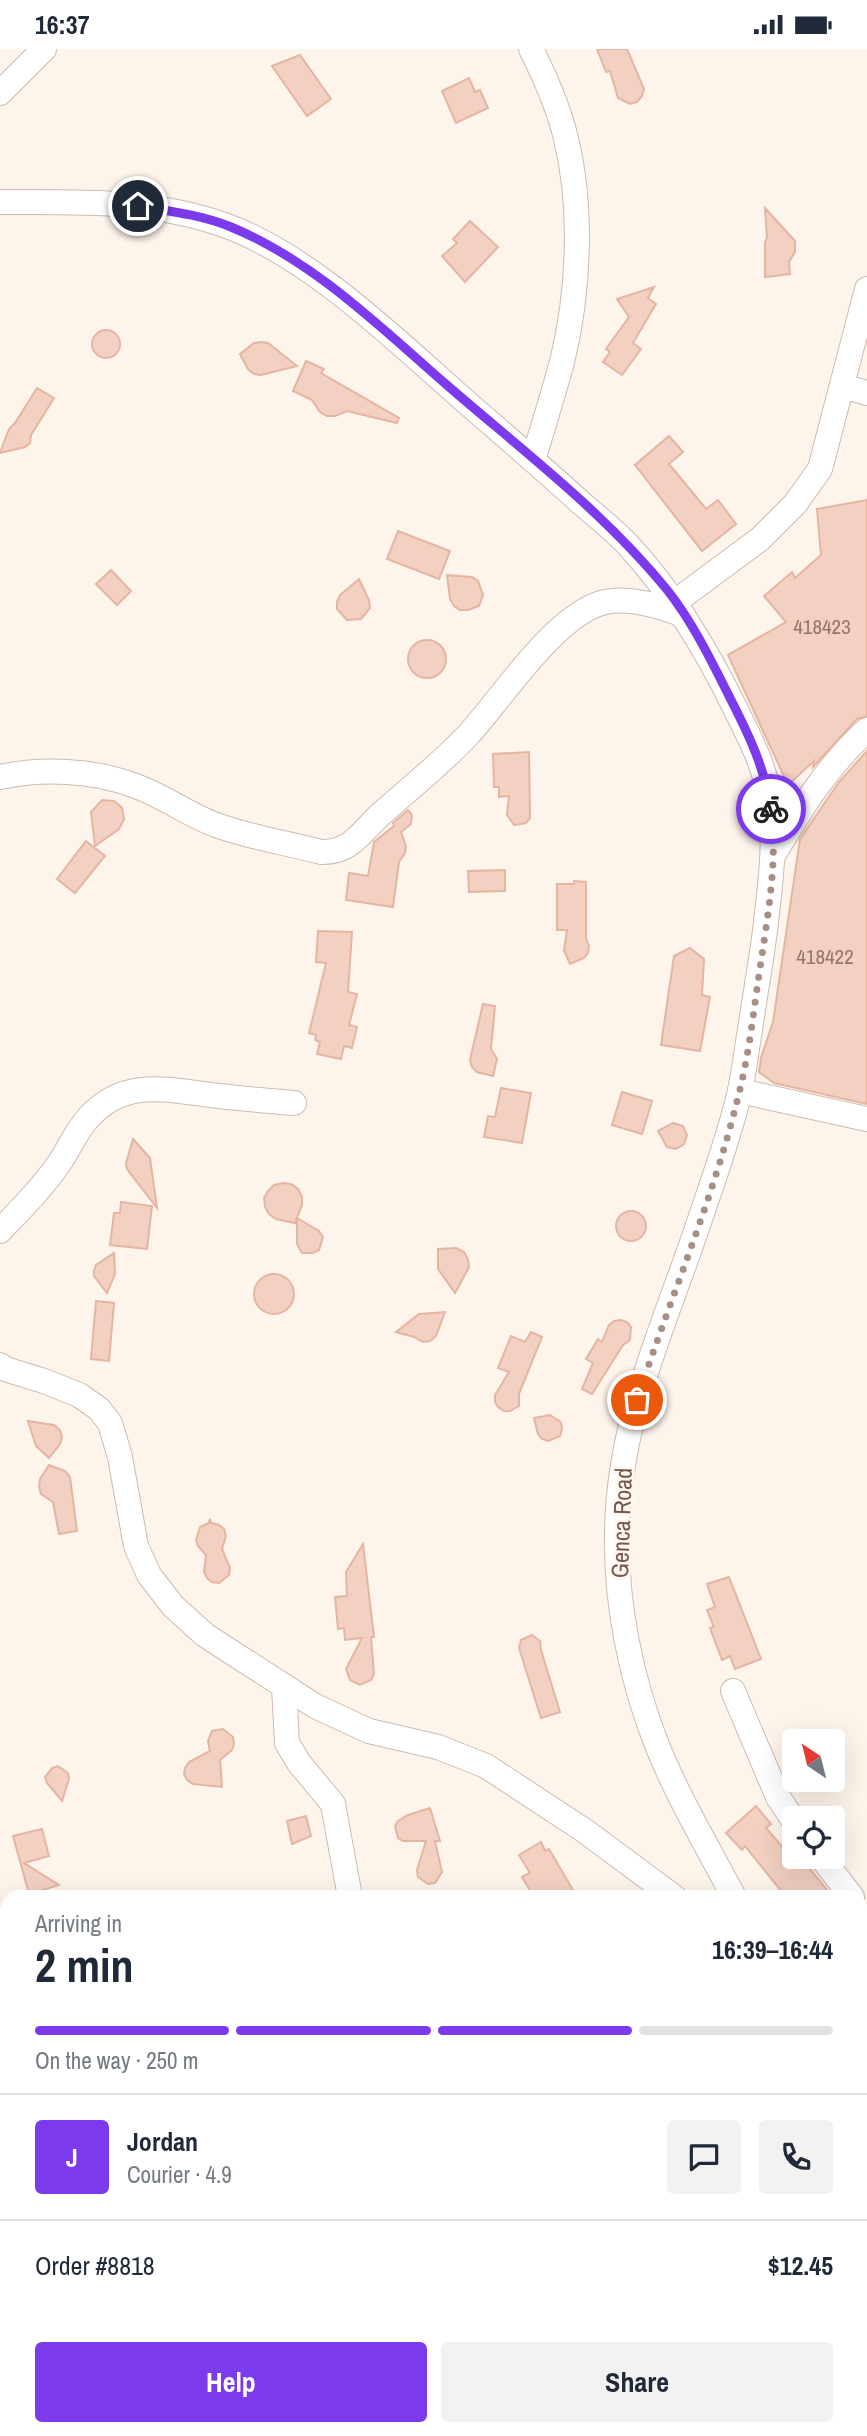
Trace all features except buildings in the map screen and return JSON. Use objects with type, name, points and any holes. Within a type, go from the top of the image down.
[{"type":"street","points":[[0,93],[44,49]]},
{"type":"street","points":[[531,49],[544,75],[566,139],[576,209],[572,306],[562,360],[533,460]]},
{"type":"street","name":"Genca Road","points":[[0,202],[117,202],[181,213],[230,227],[272,248],[313,274],[368,317],[627,544],[679,608],[702,643],[760,761],[768,788],[774,854],[740,1091],[724,1148],[656,1339],[630,1421],[619,1482],[616,1541],[620,1598],[627,1638],[637,1684],[655,1740],[730,1890]]},
{"type":"street","points":[[0,777],[17,773],[65,772],[102,776],[135,785],[218,825],[321,852],[335,852],[352,843],[467,736],[553,636],[579,614],[603,602],[620,601],[679,608],[760,539],[795,504],[820,469],[867,289]]},
{"type":"street","points":[[842,386],[867,393]]},
{"type":"street","points":[[774,854],[825,773],[845,749],[867,730]]},
{"type":"street","points":[[0,1231],[60,1163],[75,1133],[90,1116],[102,1104],[124,1094],[152,1087],[294,1103]]},
{"type":"street","points":[[740,1091],[867,1119]]},
{"type":"street","points":[[0,1365],[79,1395],[99,1409],[110,1423],[120,1457],[136,1546],[149,1575],[173,1606],[205,1635],[315,1706],[369,1731],[438,1748],[486,1766],[585,1831],[665,1890]]},
{"type":"street","points":[[284,1686],[287,1743],[299,1763],[332,1804],[349,1890]]},
{"type":"street","points":[[733,1691],[784,1806]]},
{"type":"street","points":[[831,1869],[847,1890]]},
{"type":"way so far","points":[[637,1400],[656,1339],[690,1251],[740,1091],[774,854],[771,809]]},
{"type":"route","points":[[138,206],[181,213],[230,227],[272,248],[313,274],[389,335],[627,544],[669,593],[702,643],[760,761],[771,809]]}]
